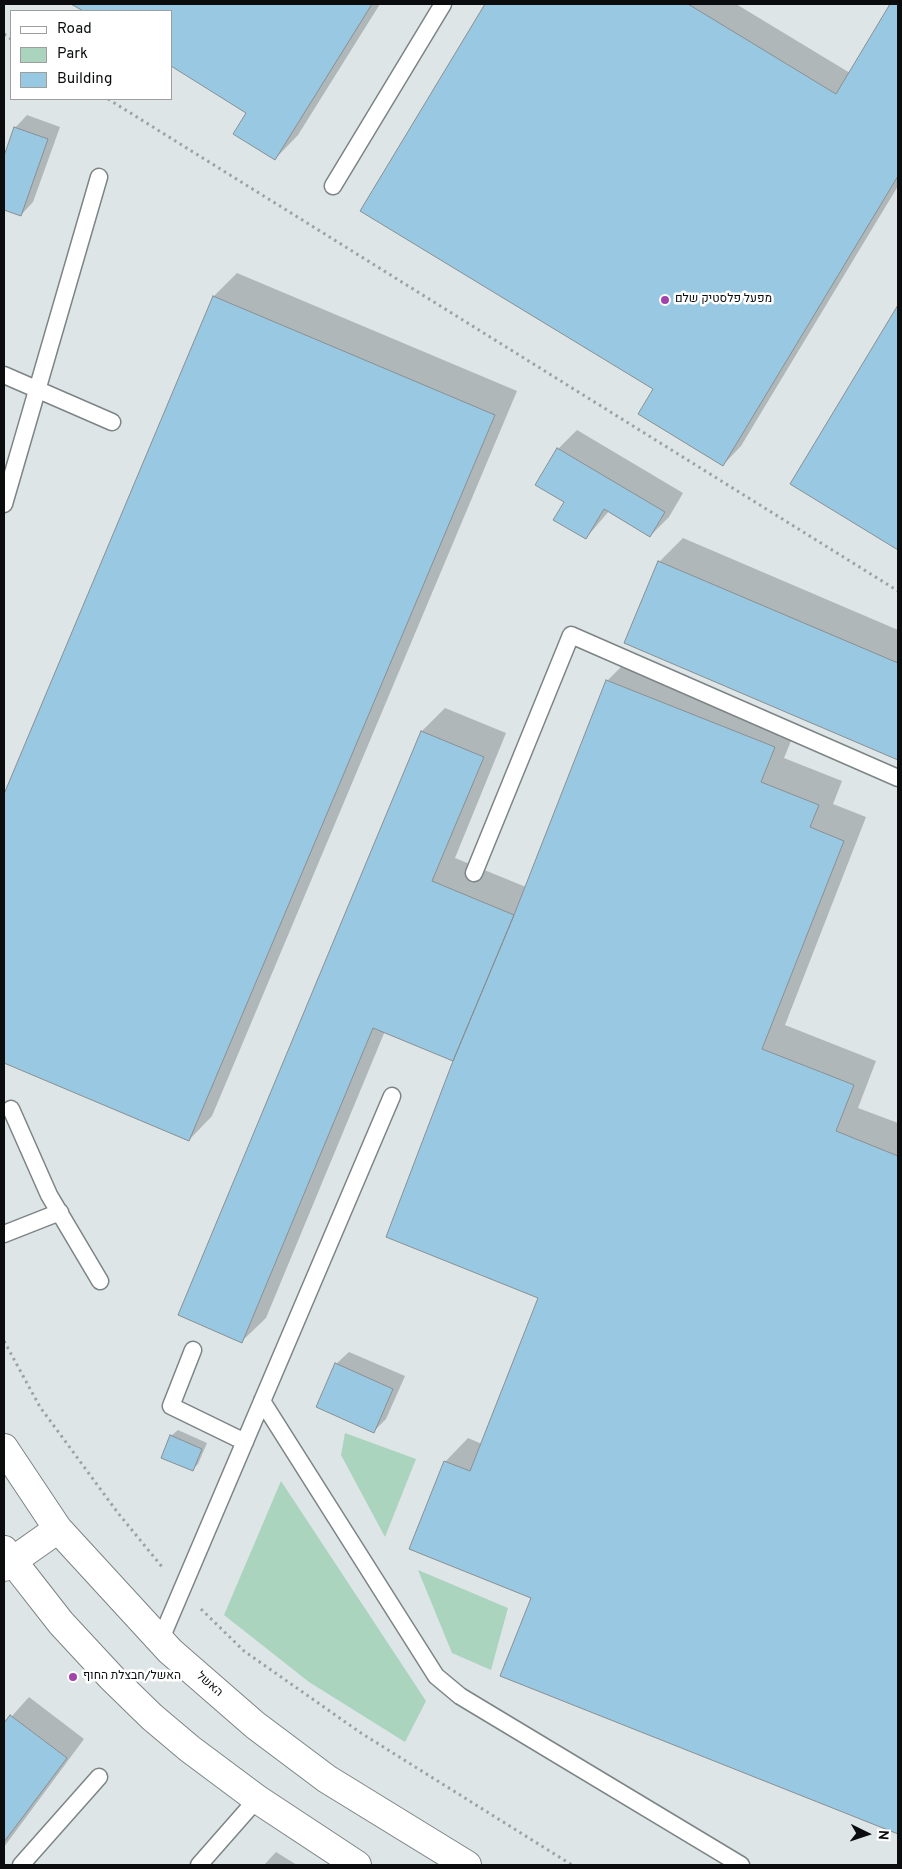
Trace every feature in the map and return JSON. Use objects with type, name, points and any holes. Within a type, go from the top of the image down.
[{"type":"street","name":"האשל","points":[[4,1448],[58,1529],[160,1641],[254,1725],[327,1779],[467,1865]]},
{"type":"street","points":[[58,1529],[6,1560],[119,1684],[190,1749],[257,1799],[357,1865]]},
{"type":"lane","points":[[333,186],[443,4]]},
{"type":"lane","points":[[4,504],[99,177]]},
{"type":"lane","points":[[4,375],[112,422]]},
{"type":"lane","points":[[474,873],[571,634],[898,778]]},
{"type":"lane","points":[[160,1641],[392,1096]]},
{"type":"lane","points":[[11,1109],[49,1195],[100,1281]]},
{"type":"lane","points":[[4,1234],[60,1212]]},
{"type":"lane","points":[[194,1350],[171,1406],[245,1442]]},
{"type":"lane","points":[[262,1401],[436,1676],[460,1696],[741,1865]]},
{"type":"lane","points":[[21,1865],[99,1777]]},
{"type":"lane","points":[[199,1865],[257,1799]]},
{"type":"path","points":[[110,100],[898,591]]},
{"type":"path","points":[[4,1341],[40,1407],[118,1514],[182,1590],[244,1651],[361,1733],[572,1865]]},
{"type":"green space","points":[[345,1433],[416,1459],[385,1537],[341,1455]]},
{"type":"green space","points":[[281,1481],[426,1701],[405,1742],[309,1682],[224,1615]]},
{"type":"green space","points":[[418,1570],[508,1608],[491,1670],[452,1653]]},
{"type":"building","points":[[71,4],[372,4],[275,160],[233,134],[246,113],[172,67],[172,10],[81,10]]},
{"type":"building","name":"מפעל פלסטיק שלם","points":[[485,4],[688,4],[836,94],[890,4],[898,4],[898,176],[723,466],[638,414],[653,389],[360,211]]},
{"type":"building","points":[[14,127],[48,139],[21,216],[4,210],[4,156]]},
{"type":"building","points":[[213,296],[495,415],[189,1141],[4,1063],[4,794]]},
{"type":"building","points":[[898,305],[898,550],[790,484]]},
{"type":"building","points":[[557,448],[665,512],[650,537],[604,509],[586,539],[553,520],[564,502],[535,485]]},
{"type":"building","points":[[658,561],[898,663],[898,760],[624,643]]},
{"type":"building","points":[[606,680],[775,747],[761,782],[819,805],[810,827],[844,841],[762,1049],[854,1085],[836,1131],[898,1156],[898,1834],[500,1676],[531,1598],[409,1549],[444,1461],[470,1471],[538,1298],[386,1237],[453,1061],[514,915]]},
{"type":"building","points":[[421,731],[484,757],[432,881],[514,915],[453,1061],[373,1028],[242,1343],[178,1315]]},
{"type":"building","points":[[335,1363],[393,1389],[374,1433],[316,1407]]},
{"type":"building","points":[[170,1435],[202,1449],[193,1471],[161,1458]]},
{"type":"building","points":[[10,1715],[67,1758],[4,1842],[4,1723]]},
{"type":"place","name":"מפעל פלסטיק שלם","points":[[665,300]]},
{"type":"place","name":"האשל/חבצלת החוף","points":[[73,1677]]}]
